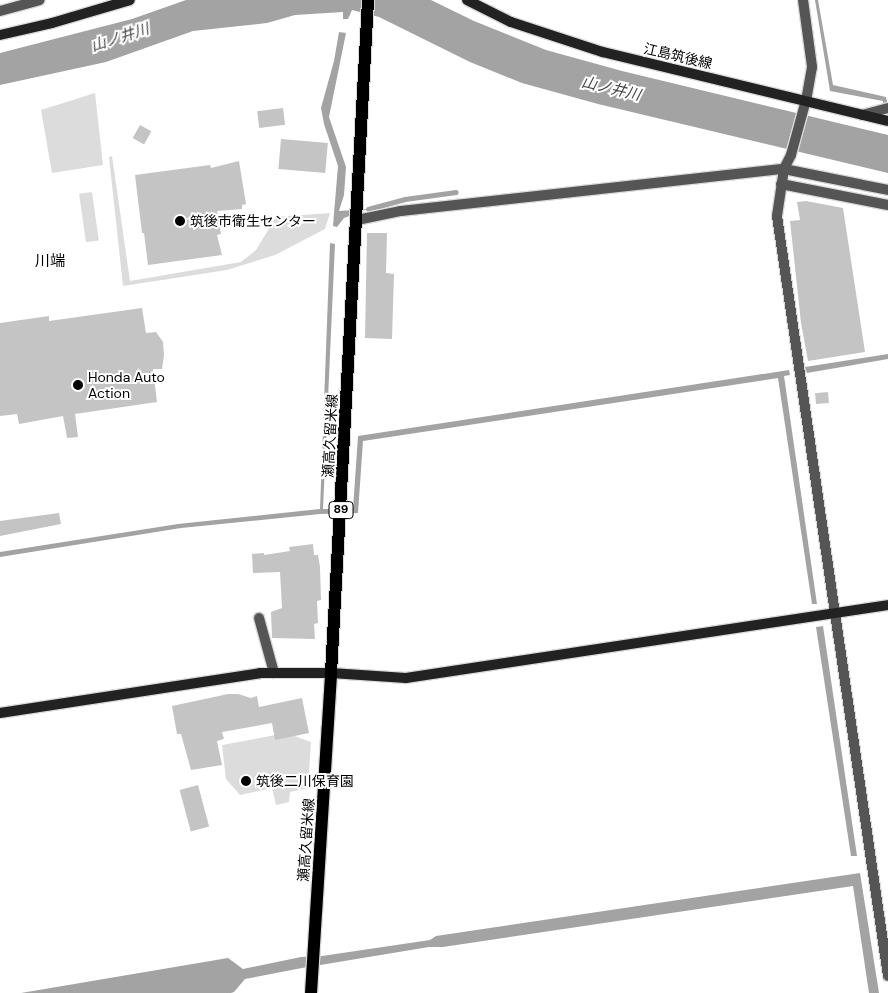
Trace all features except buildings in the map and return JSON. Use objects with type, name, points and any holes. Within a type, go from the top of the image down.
[{"type":"main road","name":"瀬高久留米線","points":[[311,993],[331,673],[368,0]]},
{"type":"street","points":[[0,11],[40,0]]},
{"type":"street","points":[[0,35],[52,23],[130,0]]},
{"type":"street","name":"江島筑後線","points":[[467,0],[511,22],[603,52],[888,121]]},
{"type":"street","points":[[802,0],[812,66],[806,100],[801,112],[792,155],[784,168],[777,216],[888,976]]},
{"type":"street","points":[[862,115],[888,108]]},
{"type":"street","points":[[357,220],[401,211],[784,168],[888,190]]},
{"type":"street","points":[[781,184],[888,205]]},
{"type":"street","points":[[0,714],[260,673],[331,673],[406,678],[888,605]]},
{"type":"street","points":[[259,618],[274,673]]},
{"type":"shaded area","points":[[95,93],[103,165],[52,173],[41,110]]},
{"type":"shaded area","points":[[112,156],[130,281],[241,262],[256,250],[276,217],[330,213],[325,229],[275,255],[227,270],[123,286],[109,157]]},
{"type":"shaded area","points":[[92,192],[99,241],[86,242],[79,194]]},
{"type":"shaded area","points":[[286,733],[311,742],[308,788],[290,792],[289,802],[276,805],[272,788],[240,795],[226,779],[222,745]]},
{"type":"water","name":"山ノ井川","points":[[186,0],[431,0],[474,21],[546,50],[622,71],[888,135],[888,173],[598,104],[522,83],[470,62],[379,17],[352,10],[348,19],[343,19],[343,12],[295,15],[267,23],[193,31],[106,62],[0,85],[0,53],[132,19]]},
{"type":"water","points":[[815,0],[818,0],[833,85],[886,97],[887,102],[883,104],[883,101],[830,91]]},
{"type":"water","points":[[339,32],[346,33],[329,117],[346,167],[344,195],[339,211],[368,209],[344,218],[337,227],[333,226],[338,166],[324,124],[321,108],[334,61]]},
{"type":"water","points":[[330,243],[335,244],[323,509],[353,509],[358,436],[789,370],[790,375],[784,376],[817,604],[812,604],[778,378],[363,441],[358,513],[320,514],[181,528],[0,557],[0,552],[178,524],[320,509]]},
{"type":"water","points":[[888,354],[888,359],[807,373],[805,367]]},
{"type":"water","points":[[823,626],[857,856],[851,856],[816,627]]},
{"type":"water","points":[[860,873],[879,993],[869,993],[853,886],[443,947],[429,947],[302,968],[245,979],[231,993],[21,993],[228,958],[243,969],[301,957],[322,956],[430,940],[436,936]]},
{"type":"waterway","points":[[368,209],[405,199],[456,192]]},
{"type":"place","name":"筑後市衛生センター","points":[[180,221]]},
{"type":"place","name":"Honda Auto Action","points":[[78,385]]},
{"type":"place","name":"筑後二川保育園","points":[[246,781]]},
{"type":"district","name":"川端","points":[[50,262]]}]
